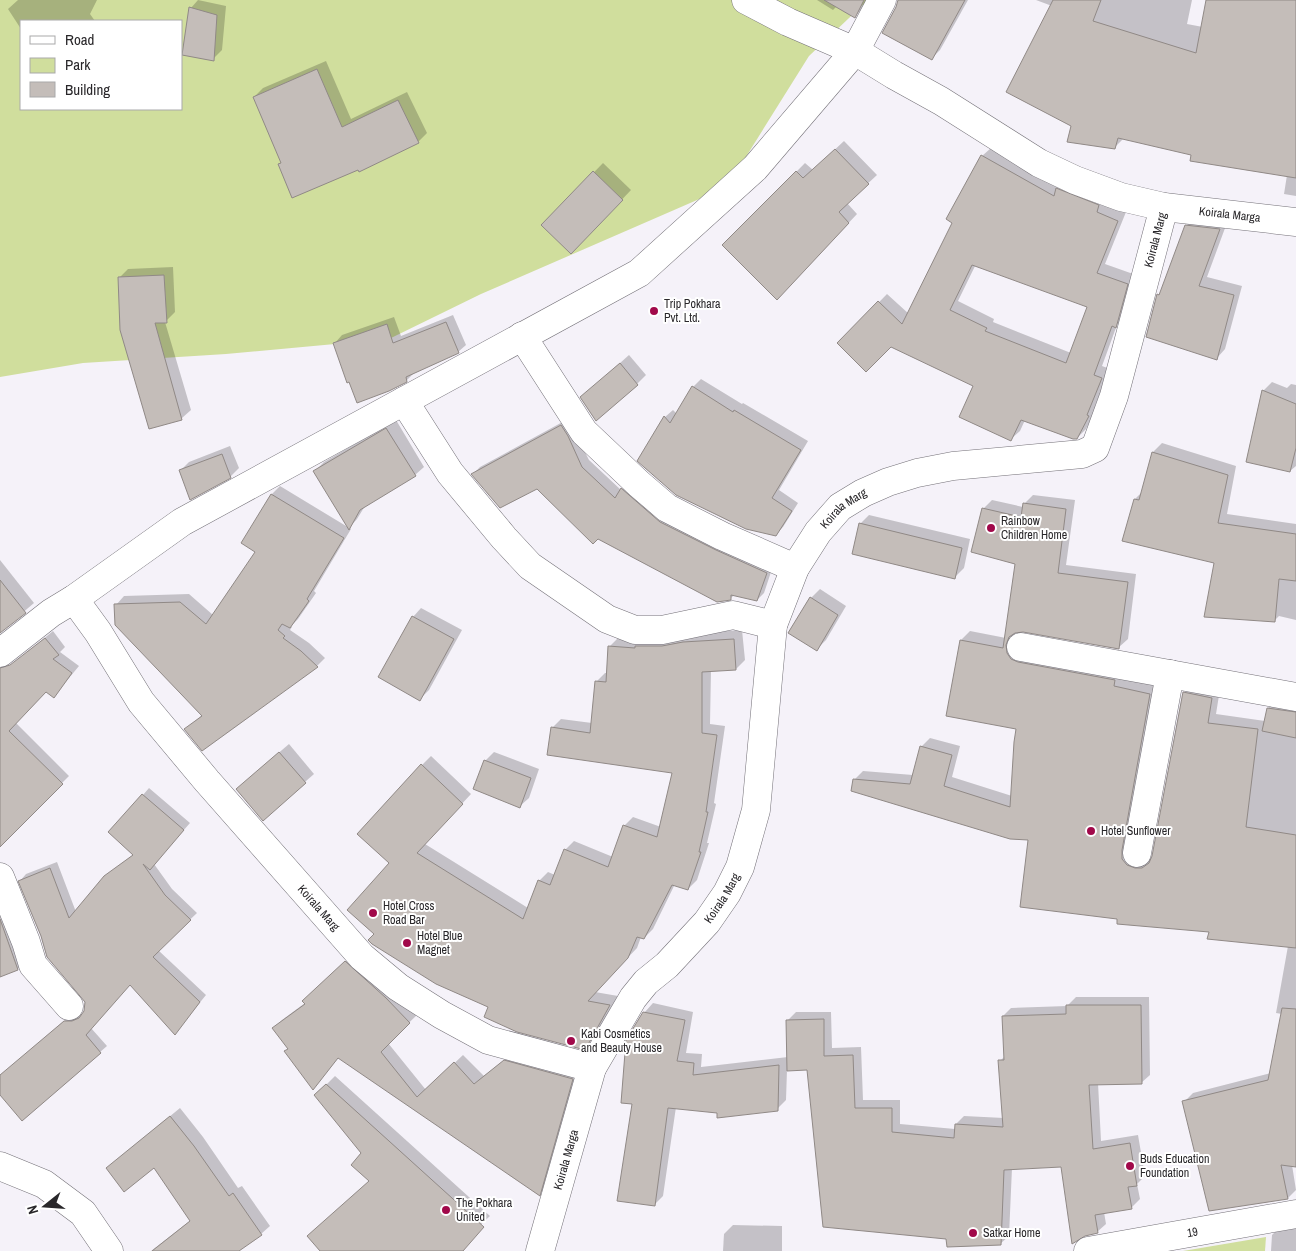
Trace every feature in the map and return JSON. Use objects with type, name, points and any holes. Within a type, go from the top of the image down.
[{"type":"street","name":"Koirala Marga","points":[[746,0],[788,22],[855,51],[941,101],[1039,163],[1075,180],[1121,197],[1164,207],[1296,222]]},
{"type":"street","points":[[0,653],[51,613],[74,599],[182,522],[639,273],[755,168],[855,51],[882,0]]},
{"type":"street","name":"Koirala Marg","points":[[74,599],[98,632],[141,702],[207,781],[362,957],[398,987],[442,1015],[488,1040],[592,1068],[633,998],[646,982],[687,945],[708,922],[727,893],[740,867],[756,810],[774,625],[795,568],[818,532],[840,507],[863,493],[888,482],[917,473],[953,466],[1082,454],[1095,448],[1114,396],[1164,207]]},
{"type":"street","points":[[522,336],[584,432],[667,508],[722,536],[795,568]]},
{"type":"street","points":[[404,402],[450,474],[530,566],[607,619],[635,630],[662,630],[733,615],[774,625]]},
{"type":"street","points":[[1021,647],[1296,697]]},
{"type":"street","points":[[1137,853],[1170,674]]},
{"type":"street","points":[[0,877],[26,942],[33,965],[69,1006]]},
{"type":"street","name":"Koirala Marga","points":[[540,1251],[592,1068]]},
{"type":"street","points":[[0,1166],[44,1184],[83,1212],[109,1251]]},
{"type":"street","name":"19","points":[[1088,1251],[1296,1214]]},
{"type":"green space","points":[[0,0],[868,0],[809,56],[727,187],[481,294],[389,339],[226,354],[83,363],[0,377]]},
{"type":"green space","points":[[1266,1237],[1265,1251],[1183,1251]]},
{"type":"building","points":[[824,0],[864,0],[855,18]]},
{"type":"building","points":[[898,0],[965,0],[932,60],[882,33]]},
{"type":"building","points":[[1053,0],[1101,0],[1093,21],[1196,53],[1206,0],[1296,0],[1296,178],[1190,161],[1191,155],[1118,138],[1115,149],[1067,142],[1071,126],[1006,92]]},
{"type":"building","points":[[189,7],[217,15],[214,61],[182,55]]},
{"type":"building","points":[[317,69],[342,127],[398,100],[419,143],[359,172],[358,170],[292,198],[278,164],[281,163],[253,97]]},
{"type":"building","points":[[835,149],[869,184],[839,212],[849,223],[777,300],[722,245],[796,171],[803,178]]},
{"type":"building","points":[[981,155],[1054,196],[1056,188],[1099,205],[1097,212],[1118,221],[1097,273],[1128,284],[1116,328],[1112,326],[1094,375],[1102,378],[1087,415],[1089,416],[1077,439],[1021,420],[1011,441],[959,417],[973,386],[891,347],[866,372],[837,343],[878,301],[902,324],[952,223],[946,219]],"holes":[[[972,265],[1087,307],[1066,363],[985,331],[987,328],[950,310]]]},
{"type":"building","points":[[593,171],[623,200],[571,254],[541,225]]},
{"type":"building","points":[[1185,225],[1220,229],[1199,286],[1234,295],[1217,360],[1146,337],[1157,294],[1159,295]]},
{"type":"building","points":[[164,275],[167,323],[155,323],[182,420],[149,429],[120,330],[118,277]]},
{"type":"building","points":[[446,322],[459,353],[406,377],[407,382],[389,391],[357,403],[349,382],[347,383],[333,343],[387,324],[393,343]]},
{"type":"building","points":[[620,363],[638,385],[596,421],[580,397]]},
{"type":"building","points":[[692,386],[733,412],[734,410],[801,450],[772,498],[792,511],[776,536],[746,529],[676,495],[637,461],[664,416],[670,423]]},
{"type":"building","points":[[1262,390],[1296,404],[1296,448],[1290,472],[1246,462]]},
{"type":"building","points":[[561,425],[582,467],[615,498],[621,488],[660,522],[767,573],[757,601],[731,595],[731,600],[717,602],[598,539],[593,544],[537,489],[500,508],[471,474]]},
{"type":"building","points":[[386,428],[416,476],[360,510],[349,530],[313,471]]},
{"type":"building","points":[[1152,452],[1228,475],[1218,523],[1296,534],[1296,581],[1279,579],[1275,622],[1204,617],[1214,563],[1122,541],[1134,499],[1139,500]]},
{"type":"building","points":[[222,454],[231,478],[190,500],[179,470]]},
{"type":"building","points":[[271,494],[344,538],[307,599],[309,601],[290,628],[282,624],[278,630],[285,636],[283,638],[318,667],[202,751],[184,729],[202,716],[115,625],[114,604],[180,602],[206,624],[255,552],[241,543]]},
{"type":"building","points":[[1023,503],[1066,509],[1058,573],[1128,582],[1119,649],[1023,632],[1015,633],[1009,637],[1006,645],[1007,653],[1011,659],[1018,662],[1115,680],[1114,686],[1150,694],[1122,850],[1122,859],[1127,865],[1142,868],[1149,863],[1152,856],[1183,692],[1212,698],[1208,723],[1258,729],[1246,827],[1296,835],[1296,948],[1207,939],[1209,932],[1117,924],[1117,919],[1020,907],[1028,840],[1010,839],[851,791],[853,779],[910,784],[920,746],[952,755],[944,786],[1010,807],[1016,729],[946,716],[960,640],[1003,648],[1015,564],[971,552],[982,508],[1021,517]]},
{"type":"building","points":[[859,523],[962,548],[955,579],[852,554]]},
{"type":"building","points":[[0,580],[26,613],[0,633]]},
{"type":"building","points":[[810,597],[838,615],[817,651],[788,633]]},
{"type":"building","points":[[412,616],[454,639],[420,701],[378,677]]},
{"type":"building","points":[[45,638],[59,655],[53,659],[72,673],[54,698],[46,692],[9,731],[63,784],[0,847],[0,668],[10,665]]},
{"type":"building","points":[[734,639],[736,670],[702,672],[702,733],[717,735],[706,812],[708,812],[699,852],[701,852],[688,890],[672,885],[644,939],[637,937],[628,958],[588,1001],[610,1005],[585,1050],[517,1032],[484,1017],[488,1007],[436,984],[368,940],[374,934],[347,910],[389,863],[357,834],[421,764],[463,804],[417,853],[523,919],[538,880],[550,885],[564,849],[608,867],[623,825],[657,837],[672,773],[547,755],[551,727],[590,733],[595,681],[606,682],[608,646],[635,648],[635,646],[662,646],[683,642]]},
{"type":"building","points":[[1267,708],[1296,712],[1296,738],[1262,731]]},
{"type":"building","points":[[279,752],[306,783],[263,821],[236,789]]},
{"type":"building","points":[[484,760],[531,778],[520,808],[473,789]]},
{"type":"building","points":[[142,794],[184,830],[150,870],[143,864],[165,895],[191,920],[153,957],[200,1002],[175,1035],[130,985],[86,1035],[101,1053],[22,1121],[0,1095],[0,1075],[64,1021],[72,1021],[79,1018],[84,1011],[85,1002],[47,957],[41,936],[18,881],[50,868],[69,918],[104,876],[133,855],[108,832]]},
{"type":"building","points":[[0,919],[18,970],[0,977]]},
{"type":"building","points":[[345,961],[386,998],[410,1023],[381,1052],[417,1097],[454,1062],[474,1084],[504,1060],[573,1079],[540,1196],[338,1058],[313,1090],[284,1051],[288,1049],[272,1028],[305,1004],[302,1001]]},
{"type":"building","points":[[1066,1005],[1141,1005],[1142,1084],[1089,1085],[1093,1149],[1130,1143],[1137,1186],[1128,1187],[1132,1209],[1095,1215],[1098,1233],[1085,1236],[1072,1244],[1061,1167],[1004,1170],[1001,1245],[947,1247],[946,1239],[823,1227],[807,1070],[787,1071],[786,1020],[824,1019],[824,1056],[853,1055],[855,1108],[892,1108],[892,1132],[954,1138],[955,1124],[1003,1127],[998,1060],[1004,1060],[1002,1016],[1066,1014]]},
{"type":"building","points":[[1282,1008],[1296,1009],[1296,1167],[1281,1165],[1288,1199],[1209,1211],[1182,1101],[1268,1080]]},
{"type":"building","points":[[643,1012],[685,1020],[677,1061],[694,1063],[693,1075],[779,1065],[778,1111],[717,1118],[717,1113],[668,1108],[655,1206],[617,1201],[632,1104],[621,1103],[626,1040]]},
{"type":"building","points":[[326,1084],[484,1227],[463,1251],[320,1251],[307,1236],[369,1181],[351,1165],[361,1153],[314,1095]]},
{"type":"building","points":[[170,1116],[194,1146],[229,1196],[233,1193],[262,1235],[239,1251],[152,1251],[190,1221],[154,1168],[124,1192],[106,1168]]},
{"type":"place","name":"Trip Pokhara Pvt. Ltd.","points":[[654,311]]},
{"type":"place","name":"Rainbow Children Home","points":[[991,528]]},
{"type":"place","name":"Hotel Sunflower","points":[[1091,831]]},
{"type":"place","name":"Hotel Cross Road Bar","points":[[373,913]]},
{"type":"place","name":"Hotel Blue Magnet","points":[[407,943]]},
{"type":"place","name":"Kabi Cosmetics and Beauty House","points":[[571,1041]]},
{"type":"place","name":"Buds Education Foundation","points":[[1130,1166]]},
{"type":"place","name":"The Pokhara United","points":[[446,1210]]},
{"type":"place","name":"Satkar Home","points":[[973,1233]]}]
